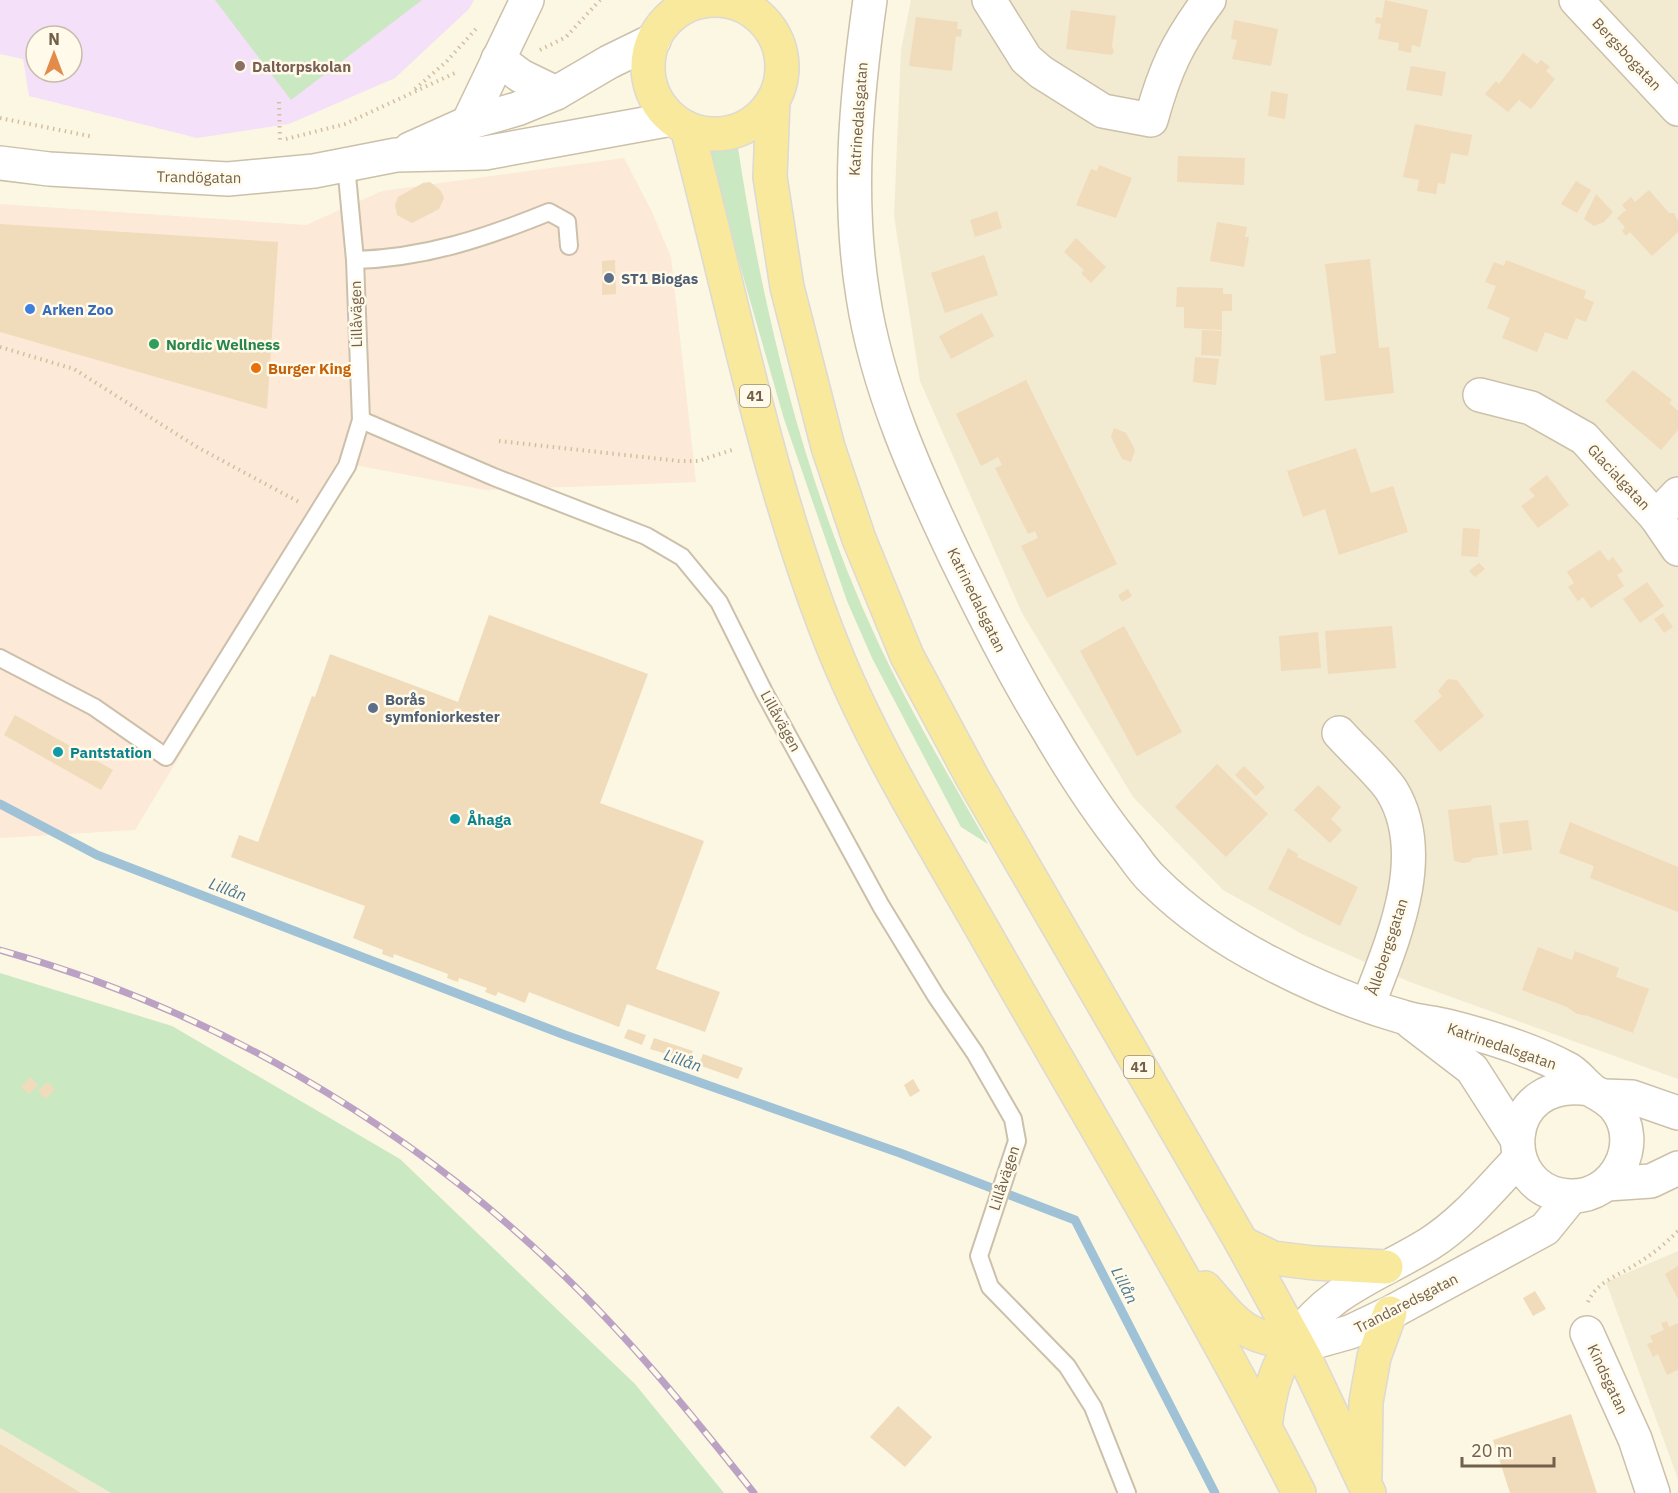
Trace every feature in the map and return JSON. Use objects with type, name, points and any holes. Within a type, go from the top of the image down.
[{"type":"main road","name":"41","points":[[665,0],[648,64],[651,88],[656,100],[679,124],[765,434],[802,556],[839,660],[910,806],[1152,1225],[1265,1426],[1299,1493]]},
{"type":"main road","name":"41","points":[[656,36],[679,11],[708,0],[739,4],[762,11],[776,39],[782,60],[781,81],[773,100],[761,116],[735,131],[716,135],[679,124]]},
{"type":"main road","name":"41","points":[[773,100],[770,177],[773,211],[792,308],[828,447],[859,539],[907,657],[972,777],[1242,1243],[1294,1342],[1306,1360],[1367,1487]]},
{"type":"main road","points":[[1152,1225],[1235,1324],[1271,1340],[1294,1342]]},
{"type":"main road","points":[[1242,1243],[1273,1258],[1386,1267]]},
{"type":"main road","points":[[1367,1487],[1366,1402],[1374,1357],[1390,1314]]},
{"type":"main road","points":[[1265,1426],[1271,1387],[1280,1362],[1294,1342]]},
{"type":"street","points":[[468,123],[527,0]]},
{"type":"street","name":"Katrinedalsgatan","points":[[870,0],[858,85],[853,194],[862,294],[878,370],[924,493],[1008,663],[1087,797],[1152,879],[1225,940],[1315,986],[1406,1018],[1444,1025],[1510,1046],[1570,1070],[1597,1093]]},
{"type":"street","points":[[989,0],[1026,59],[1041,72],[1103,111],[1151,120],[1162,79],[1182,35],[1209,0]]},
{"type":"street","name":"Bergsbogatan","points":[[1576,0],[1678,109]]},
{"type":"street","name":"Trandögatan","points":[[396,155],[468,123],[517,109],[556,93],[656,36]]},
{"type":"street","points":[[498,59],[521,76],[556,93]]},
{"type":"street","name":"Trandögatan","points":[[0,163],[49,170],[228,179],[288,175],[396,155],[485,153],[679,124]]},
{"type":"street","name":"Glacialgatan","points":[[1480,395],[1531,408],[1584,438],[1667,506],[1678,549]]},
{"type":"street","name":"Ållebergsgatan","points":[[1339,733],[1391,791],[1405,823],[1408,858],[1404,894],[1397,922],[1368,1005]]},
{"type":"street","name":"Katrinedalsgatan","points":[[1406,1018],[1472,1070],[1518,1149]]},
{"type":"street","points":[[1294,1342],[1308,1321],[1334,1297],[1430,1244],[1478,1205],[1518,1149],[1524,1114],[1536,1100],[1552,1090],[1572,1086],[1597,1093],[1632,1097],[1678,1113]]},
{"type":"street","points":[[1518,1149],[1528,1176],[1543,1188],[1571,1197],[1590,1194],[1607,1184],[1622,1165],[1627,1147],[1626,1127],[1617,1110],[1597,1093]]},
{"type":"street","points":[[1607,1184],[1651,1181],[1678,1168]]},
{"type":"street","name":"Trandaredsgatan","points":[[1294,1342],[1318,1341],[1350,1332],[1390,1314],[1545,1229],[1571,1197]]},
{"type":"street","name":"Kindsgatan","points":[[1587,1333],[1635,1438],[1653,1493]]},
{"type":"lane","name":"Lillåvägen","points":[[346,165],[355,260],[361,420],[494,477],[645,536],[682,557],[719,602],[764,692],[881,906],[936,996],[997,1088],[1013,1119],[1017,1142],[979,1256],[990,1287],[1067,1366],[1093,1407],[1127,1493]]},
{"type":"lane","points":[[355,260],[413,256],[496,233],[549,212],[567,222],[569,246]]},
{"type":"lane","points":[[0,658],[94,707],[166,757],[347,466],[361,420]]},
{"type":"path","points":[[270,143],[345,123],[447,75],[498,59],[542,50],[566,37],[600,0]]},
{"type":"path","points":[[412,92],[446,62],[481,23]]},
{"type":"path","points":[[279,102],[280,141]]},
{"type":"path","points":[[0,118],[102,139]]},
{"type":"path","points":[[0,346],[74,369],[197,447],[301,503],[307,494]]},
{"type":"path","points":[[499,441],[698,461],[735,450],[734,442]]},
{"type":"path","points":[[1587,1333],[1588,1301],[1597,1286],[1639,1263],[1667,1243],[1678,1230]]},
{"type":"shaded area","name":"Daltorpskolan","points":[[0,0],[474,0],[469,9],[395,78],[289,124],[197,138],[29,96],[27,84],[84,84],[84,24],[24,24],[24,65],[23,59],[0,54]]},
{"type":"shaded area","points":[[911,0],[1678,0],[1678,1079],[1410,982],[1304,935],[1223,890],[1133,797],[1022,613],[920,381],[894,216],[901,50]]},
{"type":"shaded area","points":[[624,158],[652,212],[671,257],[696,482],[486,490],[355,465],[135,830],[0,838],[0,204],[306,225],[382,191]]},
{"type":"shaded area","points":[[1678,1251],[1678,1479],[1606,1282]]},
{"type":"shaded area","points":[[0,1428],[111,1493],[0,1493]]},
{"type":"green space","points":[[215,0],[422,0],[291,100]]},
{"type":"green space","points":[[738,148],[762,281],[777,347],[794,412],[836,541],[889,665],[988,844],[961,827],[872,658],[847,601],[784,419],[707,150]]},
{"type":"green space","points":[[0,973],[172,1026],[400,1159],[635,1384],[724,1493],[111,1493],[0,1428]]},
{"type":"building","points":[[1385,0],[1428,10],[1420,47],[1412,45],[1411,53],[1398,50],[1399,43],[1378,39],[1381,24],[1375,23],[1376,17],[1382,18]]},
{"type":"building","points":[[1071,10],[1116,16],[1112,46],[1114,52],[1111,55],[1066,49]]},
{"type":"building","points":[[916,17],[958,22],[957,29],[962,29],[961,37],[956,36],[952,71],[909,66]]},
{"type":"building","points":[[1234,20],[1278,29],[1271,66],[1232,59],[1237,40],[1231,39]]},
{"type":"building","points":[[1523,53],[1537,64],[1541,60],[1550,67],[1546,71],[1555,79],[1531,109],[1519,100],[1508,112],[1485,94],[1496,81],[1499,84]]},
{"type":"building","points":[[1411,66],[1446,72],[1442,96],[1406,90]]},
{"type":"building","points":[[1271,91],[1288,94],[1285,119],[1268,116]]},
{"type":"building","points":[[1415,124],[1472,135],[1468,156],[1451,153],[1445,184],[1438,183],[1436,194],[1417,191],[1419,180],[1403,177]]},
{"type":"building","points":[[1178,156],[1245,158],[1244,185],[1177,182]]},
{"type":"building","points":[[1099,165],[1132,178],[1116,218],[1076,205],[1091,169],[1097,171]]},
{"type":"building","points":[[1576,181],[1591,190],[1577,213],[1561,204]]},
{"type":"building","points":[[430,182],[441,191],[444,198],[439,209],[412,223],[397,215],[395,205],[398,197],[423,183]]},
{"type":"building","points":[[1649,190],[1669,213],[1674,213],[1678,221],[1678,232],[1652,256],[1630,232],[1626,236],[1622,231],[1625,227],[1617,218],[1626,210],[1622,205],[1631,197],[1635,202]]},
{"type":"building","points":[[1596,194],[1613,212],[1604,222],[1594,226],[1584,219]]},
{"type":"building","points":[[997,211],[1002,228],[975,237],[970,220]]},
{"type":"building","points":[[1217,222],[1247,227],[1245,237],[1249,237],[1244,267],[1210,261]]},
{"type":"building","points":[[0,224],[278,242],[267,409],[0,332]]},
{"type":"building","points":[[1076,238],[1106,267],[1091,283],[1081,273],[1084,270],[1064,252]]},
{"type":"building","points":[[984,255],[998,295],[945,313],[931,273]]},
{"type":"building","points":[[1370,259],[1379,348],[1389,347],[1394,393],[1325,401],[1320,356],[1336,353],[1325,264]]},
{"type":"building","points":[[615,260],[616,294],[602,295],[602,261]]},
{"type":"building","points":[[1506,260],[1586,291],[1584,298],[1594,302],[1586,322],[1576,318],[1567,340],[1545,332],[1537,352],[1502,338],[1510,318],[1487,308],[1496,286],[1485,282],[1494,262],[1504,266]]},
{"type":"building","points":[[1177,287],[1223,288],[1223,294],[1232,294],[1232,311],[1222,311],[1222,330],[1184,328],[1184,307],[1176,307]]},
{"type":"building","points":[[982,313],[994,336],[951,359],[939,336]]},
{"type":"building","points":[[1202,330],[1222,331],[1221,356],[1201,355]]},
{"type":"building","points":[[1195,357],[1219,359],[1216,385],[1193,382]]},
{"type":"building","points":[[1633,370],[1672,400],[1669,403],[1678,411],[1678,430],[1661,450],[1605,401]]},
{"type":"building","points":[[1026,380],[1117,564],[1047,598],[1021,546],[1038,538],[1035,531],[1028,534],[995,468],[1002,465],[998,457],[981,466],[956,414]]},
{"type":"building","points":[[1114,428],[1126,433],[1135,450],[1131,462],[1122,459],[1111,437]]},
{"type":"building","points":[[1356,448],[1371,493],[1393,486],[1408,532],[1339,555],[1325,509],[1303,517],[1287,471]]},
{"type":"building","points":[[1547,475],[1569,505],[1538,528],[1521,506],[1535,496],[1529,489]]},
{"type":"building","points":[[1463,528],[1480,529],[1478,557],[1461,556]]},
{"type":"building","points":[[1600,550],[1608,561],[1613,557],[1623,571],[1617,575],[1624,586],[1591,608],[1583,597],[1578,601],[1568,587],[1574,583],[1567,572]]},
{"type":"building","points":[[1479,563],[1485,569],[1475,577],[1469,571]]},
{"type":"building","points":[[1647,582],[1664,606],[1640,623],[1623,599]]},
{"type":"building","points":[[1128,589],[1132,596],[1122,602],[1118,595]]},
{"type":"building","points":[[1663,613],[1673,627],[1664,633],[1654,619]]},
{"type":"building","name":"Åhaga","points":[[489,615],[648,674],[600,803],[704,841],[656,969],[720,992],[705,1032],[627,1004],[619,1027],[529,992],[525,1003],[498,992],[496,996],[485,992],[487,988],[459,978],[458,982],[447,978],[448,974],[394,954],[393,958],[382,954],[383,950],[353,938],[365,906],[231,857],[239,835],[258,842],[330,654],[458,702]]},
{"type":"building","points":[[1124,626],[1182,732],[1137,756],[1080,651]]},
{"type":"building","points":[[1392,626],[1396,668],[1328,674],[1325,631]]},
{"type":"building","points":[[1318,632],[1321,668],[1281,671],[1279,636]]},
{"type":"building","points":[[1448,679],[1457,680],[1484,716],[1440,752],[1414,721],[1442,696],[1438,691]]},
{"type":"building","name":"Pantstation","points":[[15,715],[113,770],[101,790],[4,735]]},
{"type":"building","points":[[1217,764],[1268,814],[1226,857],[1175,807]]},
{"type":"building","points":[[1244,766],[1265,787],[1256,796],[1235,775]]},
{"type":"building","points":[[1318,785],[1341,807],[1331,819],[1342,830],[1330,843],[1294,810]]},
{"type":"building","points":[[1491,805],[1498,855],[1473,858],[1470,862],[1463,863],[1454,861],[1448,810]]},
{"type":"building","points":[[1528,820],[1532,850],[1503,854],[1499,823]]},
{"type":"building","points":[[1570,822],[1678,867],[1678,912],[1590,878],[1594,866],[1559,853]]},
{"type":"building","points":[[1288,848],[1298,854],[1297,857],[1358,887],[1340,926],[1268,889]]},
{"type":"building","points":[[1538,947],[1572,960],[1575,951],[1619,968],[1616,977],[1649,989],[1633,1033],[1577,1014],[1567,1007],[1522,990]]},
{"type":"building","points":[[628,1029],[646,1035],[642,1045],[624,1038]]},
{"type":"building","points":[[654,1038],[693,1051],[690,1061],[650,1049]]},
{"type":"building","points":[[703,1054],[743,1068],[738,1079],[699,1065]]},
{"type":"building","points":[[30,1077],[38,1085],[29,1094],[21,1087]]},
{"type":"building","points":[[913,1079],[920,1091],[910,1097],[904,1085]]},
{"type":"building","points":[[47,1082],[55,1089],[46,1099],[38,1091]]},
{"type":"building","points":[[1678,1266],[1678,1299],[1665,1274]]},
{"type":"building","points":[[1535,1291],[1546,1309],[1533,1316],[1523,1298]]},
{"type":"building","points":[[1667,1321],[1669,1327],[1678,1323],[1678,1370],[1667,1375],[1658,1354],[1653,1357],[1647,1344],[1653,1342],[1650,1336],[1664,1330],[1661,1323]]},
{"type":"building","points":[[898,1406],[932,1437],[905,1467],[870,1437]]},
{"type":"building","points":[[1571,1414],[1597,1493],[1510,1493],[1493,1440]]},
{"type":"building","points":[[0,1444],[81,1493],[0,1493]]},
{"type":"waterway","name":"Lillån","points":[[0,804],[97,855],[565,1035],[900,1153],[1075,1220],[1215,1493]]},
{"type":"railway","points":[[0,950],[77,974],[152,1003],[226,1037],[298,1075],[367,1118],[433,1164],[496,1214],[583,1294],[659,1377],[754,1493]]},
{"type":"place","name":"Daltorpskolan","points":[[240,66]]},
{"type":"place","name":"ST1 Biogas","points":[[609,278]]},
{"type":"place","name":"Arken Zoo","points":[[30,309]]},
{"type":"place","name":"Nordic Wellness","points":[[154,344]]},
{"type":"place","name":"Burger King","points":[[256,368]]},
{"type":"place","name":"Borås symfoniorkester","points":[[373,708]]},
{"type":"place","name":"Pantstation","points":[[58,752]]},
{"type":"place","name":"Åhaga","points":[[455,819]]}]
